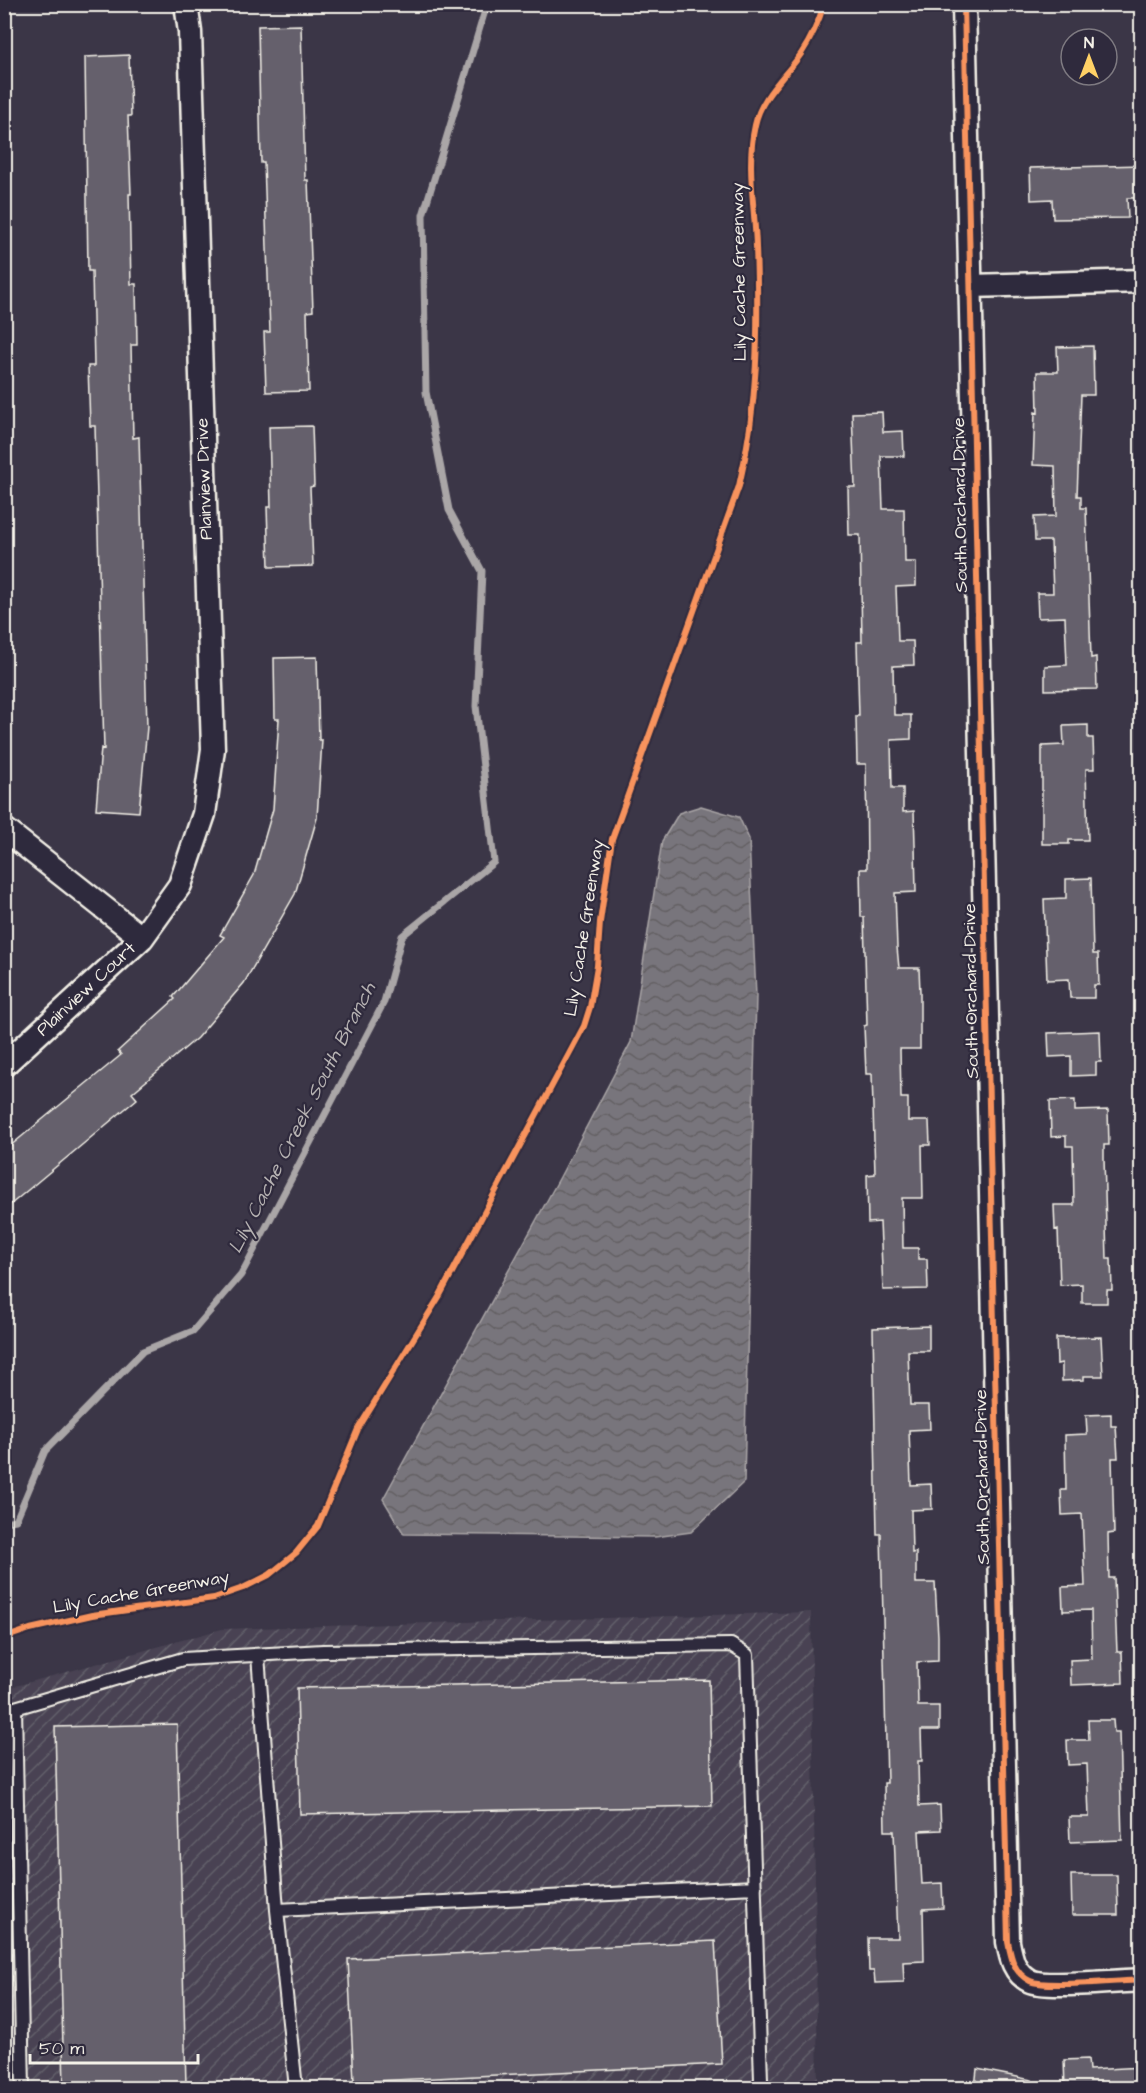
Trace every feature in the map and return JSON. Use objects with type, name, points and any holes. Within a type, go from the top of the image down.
[{"type":"street","name":"Plainview Drive","points":[[142,938],[180,885],[204,814],[213,750],[190,44],[186,4]]},
{"type":"street","name":"South Orchard Drive","points":[[964,4],[1008,1942],[1011,1961],[1020,1974],[1031,1982],[1047,1984],[1142,1980]]},
{"type":"street","points":[[970,286],[1142,281]]},
{"type":"street","points":[[4,829],[142,938]]},
{"type":"street","name":"Plainview Court","points":[[4,1065],[142,938]]},
{"type":"lane","points":[[23,2088],[15,1708],[183,1659],[323,1651],[731,1645],[747,1655],[761,2080],[757,2088]]},
{"type":"lane","points":[[258,1655],[277,1910],[296,2088]]},
{"type":"lane","points":[[277,1910],[755,1887]]},
{"type":"shaded area","points":[[811,1612],[818,2088],[5,2088],[5,1689],[222,1629]]},
{"type":"water","points":[[701,806],[739,817],[749,839],[756,996],[744,1482],[691,1532],[655,1537],[404,1534],[383,1499],[560,1177],[631,1042],[662,841],[679,813]]},
{"type":"building","points":[[301,25],[305,180],[308,180],[313,311],[307,312],[309,391],[266,392],[264,332],[270,332],[264,163],[261,163],[258,26]]},
{"type":"building","points":[[129,55],[131,284],[136,284],[137,345],[131,345],[133,438],[139,437],[147,727],[139,812],[96,809],[101,748],[104,749],[95,426],[90,426],[88,366],[94,366],[92,271],[88,271],[85,57]]},
{"type":"building","points":[[1142,165],[1142,198],[1127,198],[1128,218],[1053,219],[1052,199],[1031,200],[1030,168]]},
{"type":"building","points":[[1093,346],[1094,395],[1081,395],[1077,496],[1081,496],[1081,508],[1086,508],[1091,658],[1096,657],[1097,689],[1045,690],[1045,666],[1067,665],[1065,617],[1038,618],[1037,593],[1053,593],[1051,541],[1035,541],[1034,517],[1056,516],[1055,466],[1033,465],[1035,412],[1038,413],[1037,372],[1058,372],[1057,347]]},
{"type":"building","points":[[882,412],[883,432],[903,431],[904,456],[881,456],[883,509],[904,509],[905,562],[916,562],[916,586],[896,587],[898,641],[913,641],[914,665],[893,666],[894,715],[911,715],[911,739],[891,740],[892,788],[903,788],[903,812],[914,811],[916,892],[895,893],[899,968],[919,968],[920,992],[920,1049],[900,1049],[901,1098],[908,1098],[908,1121],[929,1121],[930,1145],[922,1145],[923,1198],[902,1198],[903,1248],[918,1248],[918,1259],[927,1259],[928,1289],[883,1290],[880,1222],[868,1223],[867,1175],[875,1174],[872,1074],[866,1074],[864,917],[861,917],[860,869],[867,869],[866,764],[857,764],[856,716],[859,716],[857,642],[862,642],[860,535],[849,535],[848,487],[855,487],[852,413]]},
{"type":"building","points":[[312,426],[314,486],[310,487],[313,566],[269,567],[267,507],[271,507],[269,427]]},
{"type":"building","points":[[317,657],[319,740],[322,740],[317,818],[295,894],[244,983],[197,1038],[132,1093],[137,1099],[4,1210],[4,1151],[121,1055],[118,1051],[175,999],[173,997],[224,937],[220,935],[254,875],[273,809],[279,719],[275,719],[274,658]]},
{"type":"building","points":[[1088,725],[1088,738],[1093,738],[1094,769],[1086,769],[1088,840],[1069,840],[1069,844],[1042,844],[1042,746],[1064,745],[1063,726]]},
{"type":"building","points":[[1091,878],[1093,954],[1098,954],[1099,985],[1094,985],[1094,998],[1070,998],[1069,979],[1047,980],[1044,899],[1066,898],[1066,879]]},
{"type":"building","points":[[1100,1031],[1101,1062],[1096,1062],[1096,1075],[1071,1076],[1071,1056],[1049,1057],[1048,1033]]},
{"type":"building","points":[[1075,1100],[1075,1111],[1108,1110],[1109,1145],[1104,1145],[1104,1158],[1107,1259],[1111,1259],[1112,1290],[1107,1290],[1107,1303],[1082,1303],[1082,1284],[1060,1285],[1058,1229],[1055,1230],[1054,1205],[1074,1205],[1073,1146],[1066,1146],[1066,1136],[1051,1137],[1050,1101]]},
{"type":"building","points":[[929,1326],[929,1351],[908,1351],[910,1405],[929,1405],[930,1429],[909,1430],[911,1485],[931,1484],[932,1509],[911,1510],[912,1553],[916,1552],[916,1583],[935,1583],[938,1636],[938,1661],[917,1662],[918,1706],[939,1706],[939,1730],[921,1730],[922,1761],[918,1761],[919,1806],[940,1805],[941,1830],[919,1831],[922,1884],[942,1883],[943,1908],[923,1909],[924,1961],[903,1962],[904,1982],[875,1983],[874,1971],[869,1971],[868,1938],[898,1938],[894,1831],[885,1831],[884,1783],[887,1783],[881,1534],[877,1534],[873,1328]]},
{"type":"building","points":[[1101,1337],[1103,1376],[1084,1376],[1084,1380],[1062,1381],[1062,1363],[1057,1364],[1056,1338]]},
{"type":"building","points":[[1111,1414],[1111,1426],[1116,1426],[1118,1458],[1112,1458],[1114,1533],[1108,1534],[1109,1578],[1114,1578],[1117,1652],[1122,1652],[1123,1683],[1071,1685],[1070,1660],[1092,1659],[1091,1610],[1063,1611],[1062,1587],[1085,1586],[1082,1514],[1062,1515],[1061,1490],[1066,1490],[1065,1435],[1087,1434],[1086,1415]]},
{"type":"building","points":[[709,1680],[712,1806],[300,1814],[297,1688]]},
{"type":"building","points":[[1088,1720],[1113,1720],[1114,1732],[1119,1732],[1122,1840],[1070,1842],[1069,1817],[1089,1817],[1087,1764],[1068,1765],[1067,1740],[1089,1740]]},
{"type":"building","points":[[177,1724],[186,2086],[64,2088],[55,1727]]},
{"type":"building","points":[[1071,1875],[1117,1875],[1118,1915],[1072,1915]]},
{"type":"building","points":[[715,1941],[722,2064],[354,2082],[348,1959]]},
{"type":"building","points":[[1088,2059],[1089,2070],[1142,2067],[1142,2088],[1065,2088],[1064,2060]]},
{"type":"building","points":[[977,2069],[1032,2080],[1031,2088],[975,2088]]},
{"type":"waterway","name":"Lily Cache Creek South Branch","points":[[4,1522],[16,1520],[45,1451],[143,1351],[193,1331],[241,1275],[384,1002],[402,936],[494,862],[476,706],[482,571],[449,510],[426,392],[423,215],[487,4]]},
{"type":"cycle path","name":"Lily Cache Greenway","points":[[4,1638],[30,1629],[92,1615],[214,1598],[243,1588],[269,1575],[296,1553],[318,1526],[358,1429],[439,1297],[584,1026],[590,1007],[597,966],[600,922],[612,839],[739,486],[745,456],[754,397],[757,337],[756,247],[751,171],[755,125],[762,105],[808,42],[824,4]]},
{"type":"cycle path","points":[[964,4],[1008,1942],[1017,1969],[1030,1981],[1066,1984],[1142,1980]]}]
